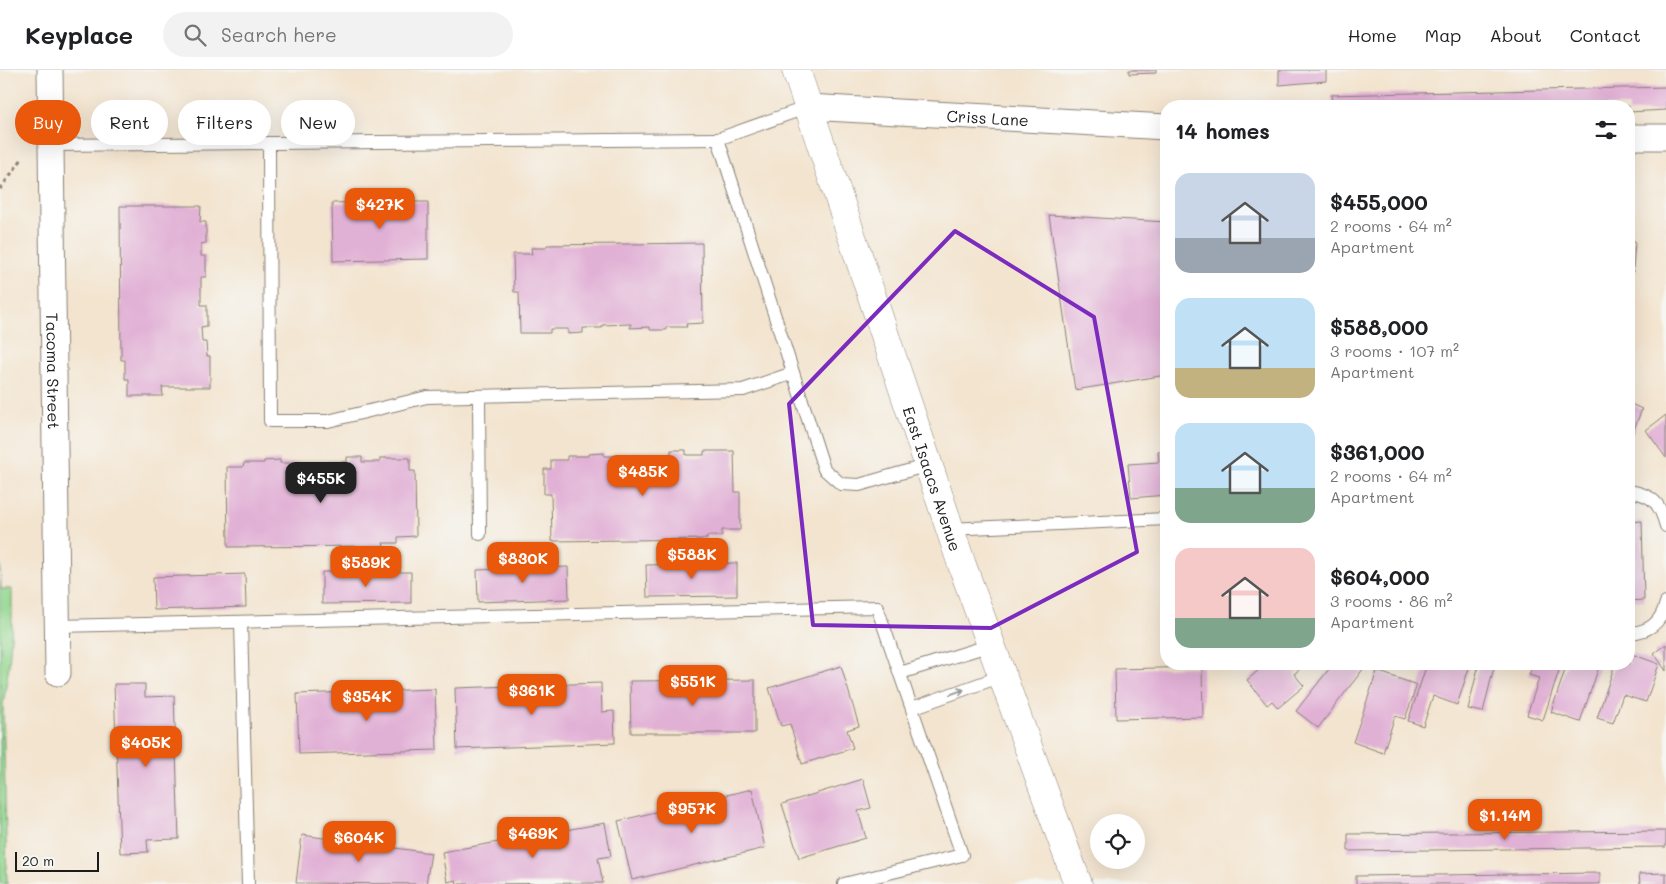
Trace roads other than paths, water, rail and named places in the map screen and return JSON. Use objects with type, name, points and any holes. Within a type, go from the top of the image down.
[{"type":"main road","name":"East Isaacs Avenue","points":[[796,70],[949,529],[1078,884]]},
{"type":"street","name":"Tacoma Street","points":[[50,70],[50,100]]},
{"type":"street","name":"Criss Lane","points":[[808,107],[1160,127]]},
{"type":"street","points":[[1635,137],[1666,137]]},
{"type":"street","name":"Tacoma Street","points":[[51,145],[58,673]]},
{"type":"lane","points":[[271,143],[718,139],[808,107]]},
{"type":"lane","points":[[718,139],[824,469],[841,484],[859,485],[928,465]]},
{"type":"lane","points":[[81,145],[178,144]]},
{"type":"lane","points":[[269,145],[270,421],[328,420],[426,397],[743,390],[793,373]]},
{"type":"lane","points":[[479,396],[480,534]]},
{"type":"lane","points":[[1635,492],[1644,494],[1658,504],[1666,526]]},
{"type":"lane","points":[[949,529],[1160,519]]},
{"type":"lane","points":[[1635,632],[1645,631],[1655,624],[1664,612],[1666,603]]},
{"type":"lane","points":[[58,626],[877,607],[962,855],[844,884]]},
{"type":"lane","points":[[242,622],[248,884]]},
{"type":"lane","points":[[900,673],[990,645]]},
{"type":"lane","points":[[912,708],[1002,676]]}]
